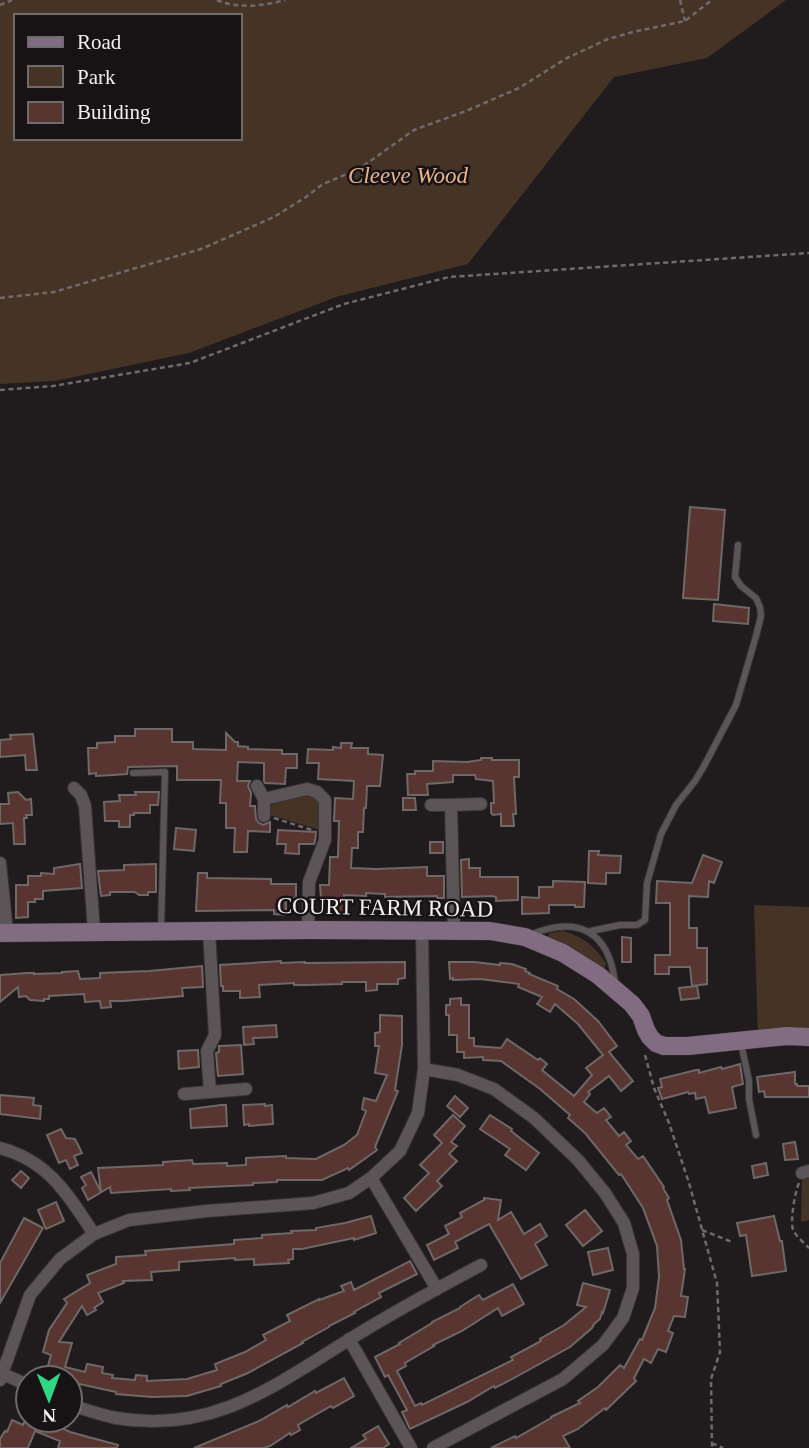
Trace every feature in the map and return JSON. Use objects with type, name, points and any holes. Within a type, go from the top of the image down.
[{"type":"street","points":[[257,786],[264,799],[264,816]]},
{"type":"street","points":[[74,788],[81,795],[85,806],[94,931]]},
{"type":"street","points":[[264,799],[307,789],[317,792],[325,800],[326,834],[309,882],[308,930]]},
{"type":"street","points":[[430,805],[481,804]]},
{"type":"street","points":[[451,805],[454,930]]},
{"type":"street","points":[[0,863],[4,932]]},
{"type":"street","points":[[1,1377],[30,1295],[60,1259],[94,1234],[129,1220],[313,1203],[349,1194],[372,1178],[400,1151],[418,1113],[425,1069],[422,930]]},
{"type":"street","points":[[209,931],[215,1035],[207,1051],[210,1092]]},
{"type":"street","name":"COURT FARM ROAD","points":[[4,932],[490,931],[524,937],[563,953],[598,975],[632,1004],[641,1016],[650,1037]]},
{"type":"street","points":[[650,1037],[656,1043],[673,1047],[787,1036],[809,1037]]},
{"type":"street","points":[[425,1069],[458,1074],[494,1089],[534,1118],[578,1160],[605,1193],[624,1223],[633,1254],[633,1288],[630,1298],[623,1318],[603,1345],[562,1379],[433,1448]]},
{"type":"street","points":[[184,1094],[246,1089]]},
{"type":"street","points":[[0,1148],[40,1167],[64,1190],[94,1234]]},
{"type":"street","points":[[372,1178],[437,1289]]},
{"type":"street","points":[[84,1409],[115,1418],[143,1421],[170,1421],[224,1410],[278,1384],[349,1339],[481,1265]]},
{"type":"street","points":[[349,1339],[411,1448]]},
{"type":"lane","points":[[524,937],[544,929],[564,927],[591,931],[620,925],[637,925],[645,920],[647,883],[662,834],[676,805],[704,766],[736,705],[761,616],[756,598],[735,578],[738,545]]},
{"type":"lane","points":[[133,772],[165,772],[161,931]]},
{"type":"lane","points":[[591,931],[605,947],[613,968],[615,989]]},
{"type":"lane","points":[[741,1041],[756,1135]]},
{"type":"path","points":[[0,5],[12,0]]},
{"type":"path","points":[[217,0],[225,4],[249,5],[274,4],[285,0]]},
{"type":"path","points":[[680,0],[685,21]]},
{"type":"path","points":[[0,298],[54,292],[201,249],[274,217],[323,184],[359,169],[414,130],[519,88],[567,58],[608,39],[685,21],[712,0]]},
{"type":"path","points":[[0,390],[53,386],[190,363],[344,304],[449,277],[809,253]]},
{"type":"path","points":[[264,816],[326,834]]},
{"type":"path","points":[[650,1037],[645,1048],[645,1057],[689,1183],[717,1283],[720,1352],[711,1379],[712,1448]]},
{"type":"path","points":[[806,1172],[796,1190],[793,1231],[809,1248]]},
{"type":"path","points":[[702,1230],[732,1242]]},
{"type":"path","points":[[712,1443],[723,1448]]},
{"type":"green space","name":"Cleeve Wood","points":[[0,0],[786,0],[707,58],[614,77],[468,264],[339,296],[189,353],[55,381],[0,384]]},
{"type":"green space","points":[[305,794],[311,795],[319,802],[320,830],[270,815],[271,805],[275,802]]},
{"type":"green space","points":[[754,905],[809,907],[809,1037],[758,1039]]},
{"type":"green space","points":[[563,931],[577,936],[592,947],[606,963],[605,968],[601,970],[547,938],[550,933]]},
{"type":"green space","points":[[809,1169],[809,1220],[801,1222],[802,1173]]},
{"type":"building","points":[[690,507],[725,510],[718,600],[683,598]]},
{"type":"building","points":[[714,604],[749,608],[748,624],[713,621]]},
{"type":"building","points":[[135,729],[172,729],[172,742],[193,742],[193,749],[226,750],[226,733],[238,742],[238,746],[248,749],[282,750],[282,754],[297,754],[297,768],[286,768],[285,784],[265,783],[264,763],[238,762],[237,781],[250,781],[250,806],[255,806],[259,823],[263,825],[270,822],[270,832],[248,831],[247,852],[234,852],[235,828],[226,828],[226,803],[220,803],[221,780],[177,780],[177,766],[128,767],[127,774],[89,774],[88,748],[97,748],[97,743],[115,742],[115,736],[135,736]]},
{"type":"building","points":[[33,734],[37,770],[26,770],[25,755],[0,757],[0,740],[11,739],[10,735]]},
{"type":"building","points":[[341,743],[352,743],[351,748],[368,748],[368,754],[383,755],[380,786],[367,786],[363,832],[358,832],[358,848],[352,848],[351,868],[427,867],[427,876],[444,876],[444,898],[385,897],[385,894],[366,893],[366,896],[344,895],[344,914],[331,914],[331,898],[321,898],[320,885],[329,885],[330,857],[338,857],[339,821],[334,821],[335,798],[353,799],[354,781],[318,779],[319,763],[307,763],[308,749],[333,750],[333,747],[341,748]]},
{"type":"building","points":[[481,758],[519,760],[519,777],[514,777],[514,826],[501,826],[501,814],[491,813],[491,803],[494,803],[493,781],[476,779],[475,775],[453,775],[453,782],[427,784],[428,795],[408,795],[407,774],[433,771],[433,761],[467,762]]},
{"type":"building","points":[[18,792],[26,800],[31,799],[32,815],[26,815],[27,818],[24,818],[25,844],[14,844],[13,823],[0,824],[0,804],[9,804],[8,793]]},
{"type":"building","points":[[135,792],[159,792],[158,805],[150,805],[150,813],[130,815],[130,827],[119,827],[119,821],[105,821],[104,802],[120,801],[119,795],[136,795]]},
{"type":"building","points":[[403,798],[415,798],[416,810],[403,810]]},
{"type":"building","points":[[176,828],[196,830],[194,851],[174,849]]},
{"type":"building","points":[[278,830],[316,832],[314,844],[299,844],[299,854],[285,853],[286,844],[277,844]]},
{"type":"building","points":[[430,842],[443,842],[443,853],[430,853]]},
{"type":"building","points":[[589,851],[599,851],[598,855],[621,856],[620,873],[606,873],[606,884],[588,883]]},
{"type":"building","points":[[703,855],[722,862],[714,883],[709,881],[708,897],[689,896],[689,928],[697,928],[697,948],[707,948],[707,984],[692,986],[690,967],[669,967],[669,974],[655,974],[655,955],[670,955],[670,903],[656,903],[657,881],[692,883]]},
{"type":"building","points":[[469,859],[469,868],[480,868],[480,877],[518,877],[518,900],[496,901],[496,897],[492,896],[462,897],[461,860]]},
{"type":"building","points":[[80,864],[82,888],[43,891],[43,899],[28,902],[28,917],[16,918],[16,885],[28,885],[28,876],[54,874],[54,868]]},
{"type":"building","points":[[156,864],[156,892],[139,895],[135,892],[110,892],[110,895],[101,896],[98,871],[124,870],[124,865]]},
{"type":"building","points":[[198,873],[207,873],[207,878],[271,879],[271,884],[296,884],[296,898],[286,898],[286,915],[274,914],[274,910],[196,911]]},
{"type":"building","points":[[553,881],[585,882],[584,907],[549,905],[549,913],[522,914],[522,897],[539,898],[539,887],[553,887]]},
{"type":"building","points":[[622,937],[631,938],[631,962],[622,962]]},
{"type":"building","points":[[281,961],[405,962],[405,978],[398,979],[398,984],[377,984],[377,990],[366,991],[366,982],[342,982],[259,985],[260,997],[240,998],[240,991],[223,991],[220,965]]},
{"type":"building","points":[[449,962],[512,964],[526,969],[529,974],[558,986],[557,989],[574,999],[598,1021],[617,1046],[609,1052],[633,1081],[621,1091],[609,1076],[588,1092],[590,1094],[584,1102],[597,1113],[604,1108],[611,1117],[606,1120],[619,1136],[624,1132],[631,1141],[626,1145],[638,1159],[643,1156],[669,1198],[667,1200],[681,1240],[685,1269],[681,1296],[688,1297],[685,1317],[674,1316],[668,1331],[673,1333],[666,1352],[658,1349],[651,1363],[644,1359],[634,1378],[636,1381],[606,1410],[605,1408],[578,1429],[563,1436],[570,1448],[491,1448],[515,1436],[516,1438],[580,1403],[578,1401],[598,1387],[620,1365],[624,1368],[640,1339],[642,1340],[655,1308],[659,1277],[657,1246],[643,1208],[621,1174],[619,1175],[585,1133],[568,1118],[570,1115],[501,1061],[483,1060],[483,1057],[464,1058],[464,1052],[457,1052],[457,1035],[449,1035],[446,1005],[450,1005],[450,999],[461,998],[461,1005],[469,1005],[469,1038],[474,1038],[474,1046],[501,1048],[507,1039],[538,1060],[540,1058],[547,1064],[542,1070],[574,1096],[592,1075],[586,1068],[603,1055],[578,1024],[555,1004],[550,1012],[537,1004],[542,997],[518,987],[519,984],[480,979],[450,979]]},
{"type":"building","points":[[202,966],[203,987],[182,988],[183,996],[110,1001],[111,1007],[101,1008],[100,1001],[85,1002],[84,994],[49,996],[49,999],[44,1001],[30,1000],[26,996],[19,997],[18,987],[0,1002],[0,975],[78,971],[80,979],[100,978],[100,973]]},
{"type":"building","points":[[697,986],[699,998],[681,1000],[679,988]]},
{"type":"building","points":[[380,1015],[402,1016],[402,1045],[395,1090],[398,1091],[375,1147],[377,1150],[349,1170],[348,1168],[322,1180],[277,1180],[253,1185],[189,1188],[190,1190],[111,1193],[110,1187],[88,1200],[82,1188],[86,1185],[81,1177],[91,1172],[101,1192],[98,1168],[163,1165],[163,1162],[192,1160],[193,1164],[246,1165],[246,1158],[286,1156],[316,1159],[344,1145],[357,1135],[366,1111],[362,1109],[364,1098],[376,1101],[387,1075],[375,1073],[379,1046],[375,1046],[375,1033],[380,1032]]},
{"type":"building","points":[[276,1025],[277,1037],[253,1038],[254,1044],[244,1045],[243,1027]]},
{"type":"building","points":[[241,1045],[243,1074],[218,1076],[216,1053],[219,1052],[219,1046]]},
{"type":"building","points":[[198,1050],[199,1067],[179,1069],[178,1051]]},
{"type":"building","points":[[740,1064],[743,1084],[732,1087],[736,1108],[709,1113],[705,1097],[696,1099],[695,1093],[688,1092],[662,1099],[658,1088],[662,1087],[660,1079],[696,1070],[699,1070],[699,1073]]},
{"type":"building","points":[[795,1072],[795,1084],[809,1086],[809,1097],[765,1097],[764,1091],[759,1092],[757,1077]]},
{"type":"building","points":[[0,1095],[34,1098],[33,1105],[41,1106],[40,1119],[0,1114]]},
{"type":"building","points":[[455,1096],[468,1108],[460,1117],[447,1106]]},
{"type":"building","points":[[226,1105],[227,1126],[191,1128],[190,1109]]},
{"type":"building","points":[[243,1105],[272,1105],[273,1124],[244,1125]]},
{"type":"building","points":[[453,1115],[465,1126],[451,1142],[457,1146],[449,1154],[457,1161],[437,1181],[442,1186],[416,1211],[404,1198],[429,1173],[420,1165],[442,1143],[434,1135]]},
{"type":"building","points":[[490,1115],[512,1129],[511,1131],[539,1153],[526,1170],[505,1155],[510,1149],[480,1129]]},
{"type":"building","points":[[61,1129],[66,1138],[75,1139],[82,1153],[74,1156],[78,1165],[70,1169],[66,1160],[59,1163],[47,1135]]},
{"type":"building","points":[[795,1142],[798,1159],[785,1160],[783,1144]]},
{"type":"building","points":[[766,1163],[768,1175],[754,1178],[752,1166]]},
{"type":"building","points":[[21,1171],[29,1178],[21,1188],[12,1180]]},
{"type":"building","points":[[484,1198],[501,1200],[498,1220],[511,1212],[524,1234],[540,1224],[547,1236],[535,1244],[547,1265],[521,1279],[489,1224],[455,1242],[458,1248],[434,1260],[427,1245],[449,1234],[445,1226],[462,1217],[460,1213]]},
{"type":"building","points":[[56,1202],[64,1221],[46,1229],[38,1210]]},
{"type":"building","points":[[585,1210],[602,1231],[583,1246],[566,1225]]},
{"type":"building","points":[[371,1216],[376,1233],[354,1240],[293,1249],[293,1259],[288,1260],[289,1263],[254,1265],[254,1259],[235,1258],[179,1262],[179,1270],[151,1272],[152,1280],[123,1281],[124,1283],[98,1293],[103,1302],[94,1308],[96,1310],[87,1315],[82,1306],[59,1342],[72,1343],[66,1364],[48,1364],[51,1355],[43,1352],[49,1330],[67,1303],[64,1299],[90,1283],[87,1275],[116,1264],[116,1257],[146,1255],[145,1251],[234,1244],[234,1240],[316,1230]]},
{"type":"building","points":[[774,1216],[782,1241],[786,1271],[752,1276],[746,1235],[740,1236],[737,1223]]},
{"type":"building","points":[[24,1218],[43,1228],[0,1303],[0,1263]]},
{"type":"building","points":[[608,1248],[613,1270],[593,1275],[588,1252]]},
{"type":"building","points":[[410,1261],[417,1274],[379,1293],[381,1297],[303,1343],[221,1386],[187,1396],[152,1397],[84,1385],[87,1364],[103,1367],[102,1373],[113,1375],[112,1378],[135,1380],[136,1375],[147,1376],[147,1381],[187,1379],[217,1370],[215,1364],[266,1340],[263,1335],[290,1321],[287,1315],[319,1299],[344,1291],[341,1286],[351,1282],[354,1290]]},
{"type":"building","points":[[583,1283],[610,1290],[600,1319],[570,1347],[495,1388],[494,1386],[410,1429],[402,1412],[407,1410],[375,1357],[479,1295],[483,1300],[513,1284],[524,1304],[502,1316],[498,1308],[462,1331],[433,1345],[397,1371],[415,1406],[421,1403],[422,1405],[513,1360],[511,1357],[564,1325],[586,1307],[577,1305]]},
{"type":"building","points":[[344,1378],[354,1396],[298,1425],[300,1430],[270,1446],[194,1448],[259,1421]]},
{"type":"building","points":[[12,1420],[14,1434],[34,1434],[28,1448],[0,1448],[0,1439],[5,1431],[7,1432]]},
{"type":"building","points":[[378,1426],[389,1444],[383,1448],[351,1448],[366,1439],[363,1435]]},
{"type":"building","points":[[42,1434],[77,1434],[118,1445],[117,1448],[58,1448],[60,1441]]}]
